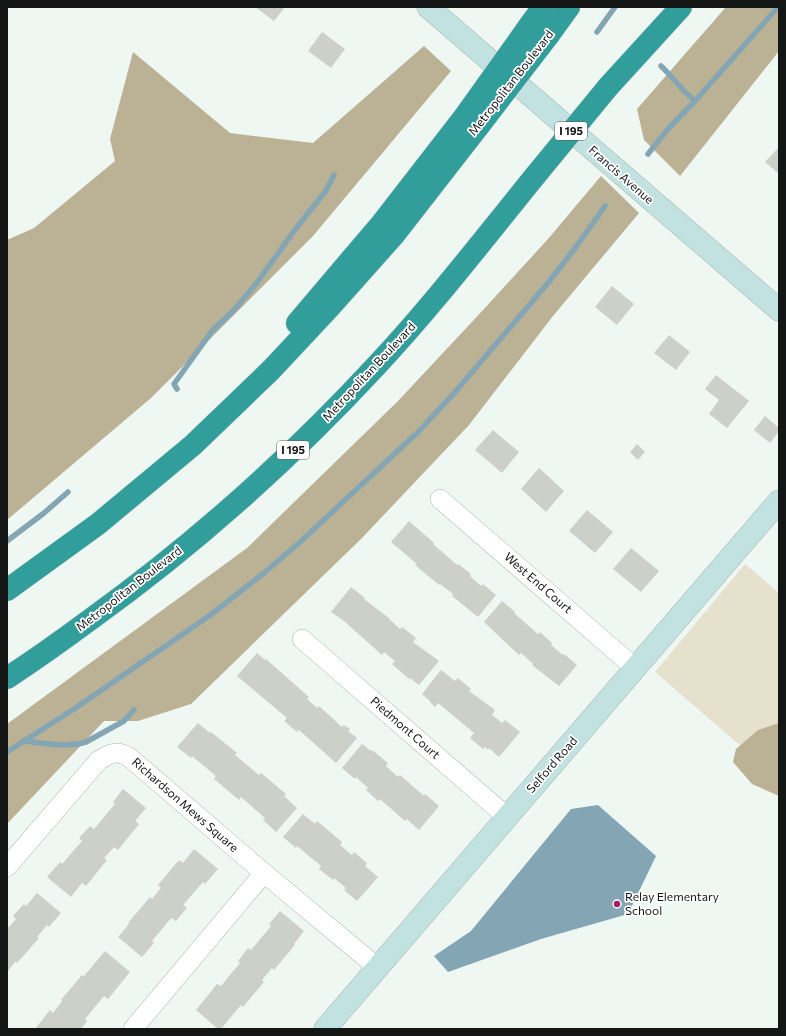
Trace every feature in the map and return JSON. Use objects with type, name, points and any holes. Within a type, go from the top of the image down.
[{"type":"highway","name":"Metropolitan Boulevard","points":[[7,590],[98,524],[193,445],[271,370],[330,308],[394,235],[541,22],[569,7]]},
{"type":"highway","name":"Metropolitan Boulevard","points":[[7,678],[32,662],[137,585],[236,504],[303,441],[377,365],[447,286],[674,7]]},
{"type":"highway","points":[[608,87],[682,7]]},
{"type":"street","name":"Francis Avenue","points":[[428,7],[779,310]]},
{"type":"street","name":"West End Court","points":[[440,499],[635,668]]},
{"type":"street","name":"Selford Road","points":[[325,1029],[779,501]]},
{"type":"street","name":"Piedmont Court","points":[[302,639],[507,817]]},
{"type":"street","name":"Richardson Mews Square","points":[[7,867],[99,760],[111,753],[120,752],[129,757],[264,873],[378,968]]},
{"type":"street","points":[[133,1029],[264,873]]},
{"type":"shaded area","points":[[726,7],[779,7],[779,51],[680,176],[644,140],[637,109]]},
{"type":"shaded area","points":[[424,46],[451,71],[313,236],[151,398],[7,520],[7,240],[34,228],[115,161],[110,139],[133,52],[230,133],[313,143]]},
{"type":"shaded area","points":[[601,176],[639,213],[553,316],[469,425],[361,539],[191,704],[138,721],[104,721],[7,824],[7,724],[247,548],[398,401],[548,239]]},
{"type":"shaded area","points":[[745,564],[779,593],[779,779],[655,672]]},
{"type":"shaded area","points":[[779,723],[779,796],[752,784],[733,762],[736,749],[758,730]]},
{"type":"water","points":[[598,805],[656,856],[628,914],[541,939],[448,972],[434,956],[471,931],[571,809]]},
{"type":"building","points":[[255,7],[285,7],[274,21]]},
{"type":"building","points":[[322,32],[345,49],[331,68],[308,51]]},
{"type":"building","points":[[779,147],[779,174],[765,162]]},
{"type":"building","points":[[612,286],[634,304],[617,325],[595,307]]},
{"type":"building","points":[[669,335],[690,352],[676,370],[654,353]]},
{"type":"building","points":[[716,375],[749,401],[727,428],[709,414],[719,400],[705,389]]},
{"type":"building","points":[[765,416],[779,428],[779,431],[770,443],[754,430]]},
{"type":"building","points":[[493,430],[519,452],[502,473],[475,450]]},
{"type":"building","points":[[637,444],[645,452],[638,460],[630,452]]},
{"type":"building","points":[[539,468],[564,491],[546,512],[521,489]]},
{"type":"building","points":[[587,510],[613,532],[595,553],[569,531]]},
{"type":"building","points":[[409,521],[457,565],[458,564],[471,574],[470,576],[481,586],[483,584],[496,595],[478,617],[452,596],[453,594],[440,584],[439,585],[415,565],[417,564],[391,542]]},
{"type":"building","points":[[631,548],[659,571],[641,592],[613,569]]},
{"type":"building","points":[[351,587],[400,629],[402,627],[416,638],[413,642],[439,661],[419,685],[410,678],[409,679],[392,664],[395,661],[384,652],[382,655],[344,621],[331,612]]},
{"type":"building","points":[[502,601],[538,634],[540,632],[552,643],[551,645],[577,665],[559,686],[532,665],[533,664],[521,653],[519,655],[484,622]]},
{"type":"building","points":[[257,653],[265,660],[266,659],[309,697],[307,699],[317,708],[319,706],[342,727],[344,725],[350,729],[348,731],[357,738],[336,763],[299,730],[297,732],[284,721],[287,718],[237,676]]},
{"type":"building","points":[[441,670],[455,681],[458,678],[471,689],[469,691],[495,710],[492,715],[502,723],[505,720],[520,732],[499,757],[489,748],[488,750],[485,747],[483,749],[470,738],[474,733],[438,703],[435,707],[422,694]]},
{"type":"building","points":[[198,723],[237,753],[235,755],[259,775],[261,773],[286,794],[284,796],[297,808],[276,832],[263,820],[265,818],[241,797],[239,800],[214,779],[216,776],[192,756],[191,758],[177,747]]},
{"type":"building","points":[[362,744],[388,763],[386,766],[398,777],[400,775],[424,796],[425,794],[439,806],[419,830],[407,819],[405,821],[380,799],[378,801],[366,790],[368,788],[356,777],[355,779],[342,768]]},
{"type":"building","points":[[123,789],[146,808],[135,821],[139,824],[118,850],[114,847],[104,858],[107,860],[86,886],[82,883],[71,897],[47,877],[60,862],[62,864],[82,841],[79,838],[90,826],[94,829],[115,804],[113,802]]},
{"type":"building","points":[[303,814],[315,824],[317,821],[342,842],[340,845],[352,855],[354,852],[367,863],[365,866],[378,877],[357,901],[344,890],[346,888],[334,878],[333,880],[319,869],[321,866],[297,846],[296,848],[283,837]]},
{"type":"building","points":[[194,849],[218,869],[205,884],[203,882],[183,905],[187,908],[176,921],[171,918],[152,941],[154,943],[142,957],[118,937],[150,897],[152,899],[161,888],[158,885],[179,860],[183,863]]},
{"type":"building","points":[[37,893],[61,913],[49,927],[47,925],[37,937],[39,938],[7,972],[7,929],[16,919],[13,916],[24,904],[26,906]]},
{"type":"building","points":[[280,911],[304,931],[294,944],[295,945],[274,970],[272,968],[262,980],[264,982],[243,1007],[241,1005],[221,1029],[218,1029],[196,1010],[217,984],[221,986],[240,963],[238,961],[248,948],[251,950],[271,926],[269,924]]},
{"type":"building","points":[[105,951],[130,972],[108,999],[104,996],[85,1019],[87,1021],[81,1029],[35,1029],[50,1010],[53,1013],[62,1001],[61,1000]]},
{"type":"waterway","points":[[597,32],[615,7]]},
{"type":"waterway","points":[[648,154],[668,129],[695,101],[778,7]]},
{"type":"waterway","points":[[661,66],[695,101]]},
{"type":"waterway","points":[[177,389],[174,384],[212,331],[234,310],[256,284],[297,227],[325,192],[334,175]]},
{"type":"waterway","points":[[7,752],[74,709],[209,616],[264,573],[299,543],[419,431],[456,391],[548,283],[605,206]]},
{"type":"waterway","points":[[7,541],[44,513],[68,492]]},
{"type":"waterway","points":[[23,741],[63,745],[86,742],[124,721],[134,710]]},
{"type":"place","name":"Relay Elementary School","points":[[617,904]]}]
